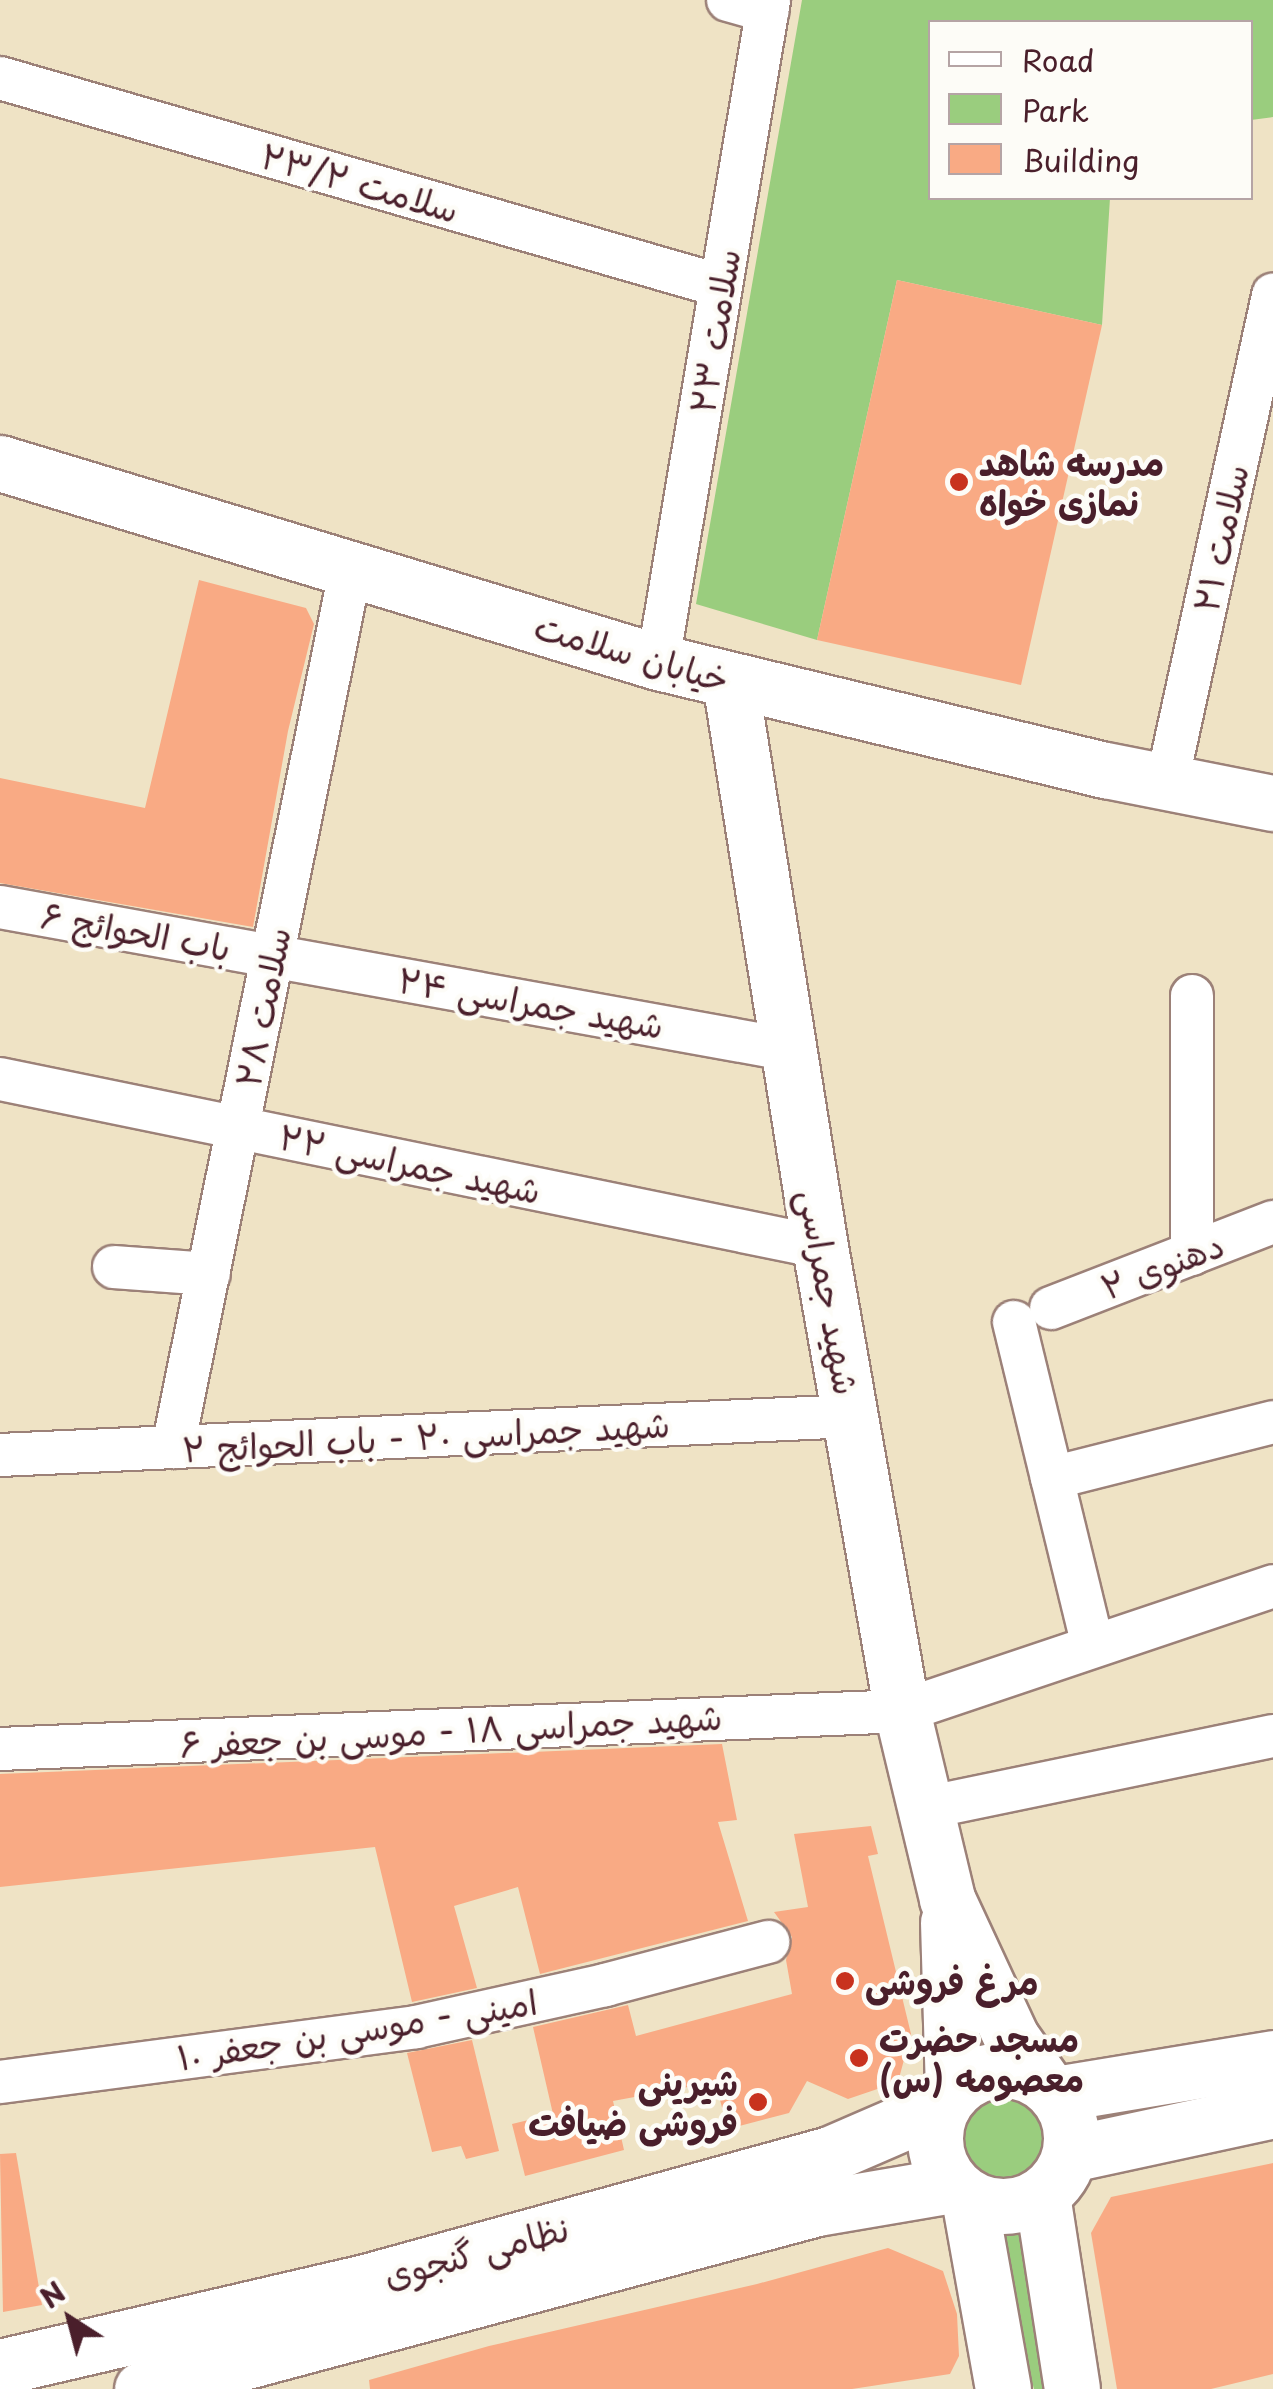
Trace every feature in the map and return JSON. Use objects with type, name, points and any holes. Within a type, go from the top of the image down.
[{"type":"street","name":"سلامت ۲۳","points":[[658,662],[721,286],[755,4]]},
{"type":"street","name":"سلامت ۲۳/۲","points":[[0,78],[721,286]]},
{"type":"street","name":"سلامت ۲۱","points":[[1167,782],[1273,294]]},
{"type":"street","name":"خیابان سلامت","points":[[0,463],[658,662],[1273,804]]},
{"type":"street","name":"سلامت ۲۸","points":[[173,1448],[351,567]]},
{"type":"street","name":"شهید جمراسی","points":[[730,681],[820,1247],[853,1416],[902,1711],[947,1899]]},
{"type":"street","name":"باب الحوائج ۶","points":[[0,907],[272,955]]},
{"type":"street","name":"شهید جمراسی ۲۴","points":[[272,955],[791,1050]]},
{"type":"street","points":[[1192,996],[1192,1254]]},
{"type":"street","name":"شهید جمراسی ۲۲","points":[[0,1079],[820,1247]]},
{"type":"street","name":"دهنوی ۲","points":[[1052,1478],[1032,1315],[1273,1222]]},
{"type":"street","points":[[114,1267],[209,1274]]},
{"type":"street","name":"شهید جمراسی ۲۰ - باب الحوائج ۲","points":[[0,1455],[853,1416]]},
{"type":"street","points":[[1093,1645],[1052,1478],[1273,1422]]},
{"type":"street","name":"شهید جمراسی ۱۸ - موسی بن جعفر ۶","points":[[0,1749],[902,1711],[1273,1586]]},
{"type":"street","points":[[925,1808],[1273,1736]]},
{"type":"street","points":[[947,1899],[1011,2037],[1049,2087],[1072,2132],[1056,2174],[1072,2389]]},
{"type":"street","points":[[947,1899],[948,2099],[936,2126],[935,2147],[961,2192],[1004,2389]]},
{"type":"street","name":"امینی - موسی بن جعفر ۱۰","points":[[0,2082],[416,2027],[606,1985],[768,1942]]},
{"type":"street","points":[[948,2099],[986,2072],[1005,2070],[1049,2087],[1273,2058]]},
{"type":"street","name":"نظامی گنجوی","points":[[0,2368],[369,2281],[830,2154],[948,2099]]},
{"type":"street","points":[[961,2192],[1006,2207],[1056,2174],[1273,2110]]},
{"type":"street","name":"نظامی گنجوی","points":[[142,2389],[817,2208],[961,2192]]},
{"type":"green space","points":[[802,0],[1273,0],[1273,117],[1253,120],[1253,20],[928,20],[928,200],[1110,200],[1102,325],[897,280],[817,640],[696,604]]},
{"type":"green space","points":[[1003,2085],[1023,2089],[1041,2100],[1052,2118],[1056,2138],[1052,2158],[1041,2176],[1023,2187],[1003,2191],[983,2187],[965,2176],[954,2158],[950,2138],[954,2118],[965,2100],[983,2089]]},
{"type":"green space","points":[[1028,2231],[1045,2389],[1034,2389],[992,2235]]},
{"type":"building","name":"مدرسه شاهد نمازی خواه","points":[[897,280],[1102,325],[1021,685],[817,640]]},
{"type":"building","points":[[199,580],[306,608],[314,624],[288,731],[253,927],[0,883],[0,778],[145,808]]},
{"type":"building","points":[[722,1744],[737,1820],[718,1822],[748,1921],[540,1974],[518,1887],[454,1906],[477,1988],[412,2002],[375,1847],[0,1887],[0,1774]]},
{"type":"building","points":[[871,1826],[878,1854],[868,1856],[911,2034],[898,2082],[848,2099],[807,2081],[789,2113],[728,2129],[715,2082],[613,2101],[624,2150],[525,2176],[512,2124],[553,2114],[533,2027],[628,2005],[636,2036],[792,1994],[786,1960],[792,1937],[774,1912],[808,1907],[794,1834]]},
{"type":"building","points":[[472,2040],[499,2151],[466,2159],[461,2146],[432,2152],[407,2053]]},
{"type":"building","points":[[16,2153],[42,2305],[3,2312],[0,2154]]},
{"type":"building","points":[[1273,2163],[1273,2374],[1211,2389],[1117,2389],[1091,2233],[1111,2197]]},
{"type":"building","points":[[888,2248],[943,2271],[957,2314],[959,2356],[950,2374],[852,2389],[370,2389],[369,2380],[489,2346],[757,2284]]},
{"type":"place","name":"مدرسه شاهد نمازی خواه","points":[[959,482]]},
{"type":"place","name":"مرغ فروشی","points":[[845,1981]]},
{"type":"place","name":"مسجد حضرت معصومه (س)","points":[[859,2058]]},
{"type":"place","name":"شیرینی فروشی ضیافت","points":[[758,2102]]}]
